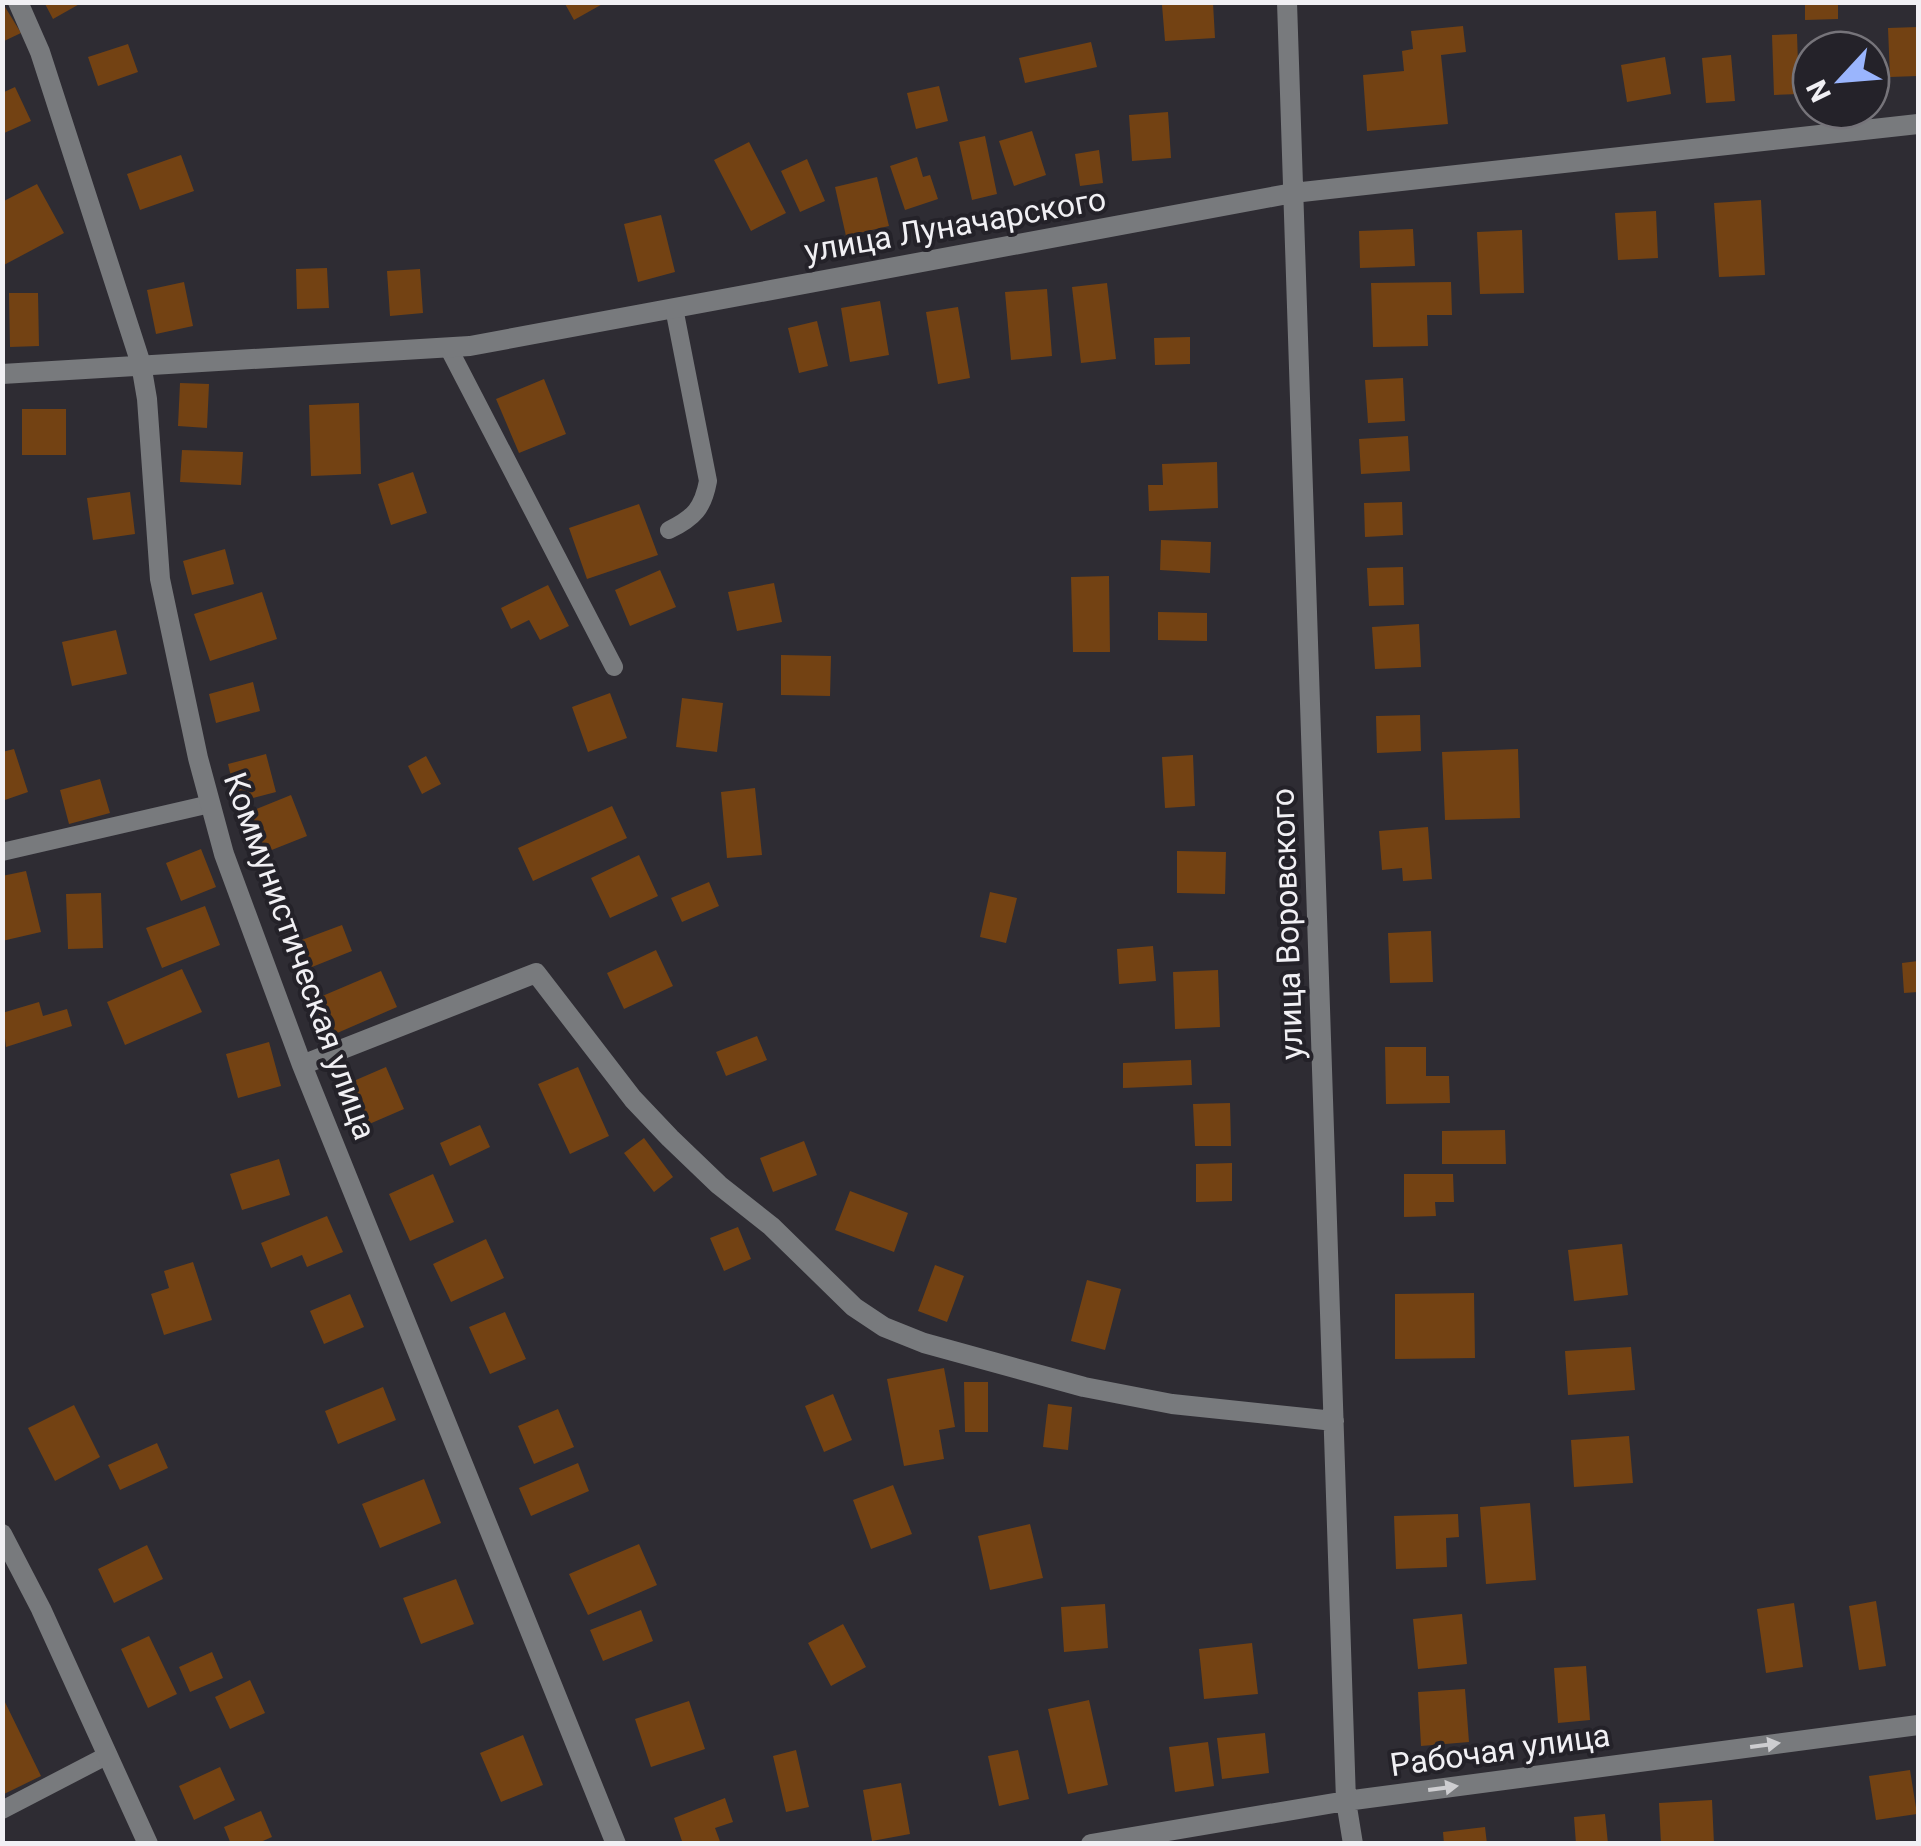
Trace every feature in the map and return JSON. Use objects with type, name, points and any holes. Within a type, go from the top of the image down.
[{"type":"street","name":"Коммунистическая улица","points":[[18,2],[52,87],[141,364],[160,580],[224,854],[302,1065],[616,1844]]},
{"type":"street","name":"улица Воровского","points":[[1287,2],[1346,1801],[1352,1844]]},
{"type":"street","name":"улица Луначарского","points":[[2,374],[448,347],[1292,194],[1918,124]]},
{"type":"street","points":[[302,1065],[536,973],[633,1099],[670,1138],[719,1185],[771,1226],[854,1307],[884,1327],[924,1343],[1084,1387],[1172,1404],[1334,1421]]},
{"type":"street","points":[[2,1534],[41,1609],[148,1844]]},
{"type":"street","name":"Рабочая улица","points":[[1092,1844],[1346,1801],[1918,1724]]},
{"type":"lane","points":[[669,530],[701,509],[708,481],[674,308]]},
{"type":"lane","points":[[448,347],[614,668]]},
{"type":"lane","points":[[2,852],[210,804]]},
{"type":"lane","points":[[2,1810],[108,1755]]},
{"type":"building","points":[[2,2],[21,33],[2,42]]},
{"type":"building","points":[[44,2],[83,2],[53,19]]},
{"type":"building","points":[[564,2],[606,2],[574,20]]},
{"type":"building","points":[[1805,2],[1838,2],[1838,19],[1805,20]]},
{"type":"building","points":[[1213,3],[1215,38],[1165,41],[1162,5]]},
{"type":"building","points":[[1463,26],[1466,52],[1441,55],[1448,124],[1367,131],[1363,75],[1404,71],[1402,51],[1413,49],[1411,31]]},
{"type":"building","points":[[1918,27],[1918,76],[1891,77],[1888,28]]},
{"type":"building","points":[[1791,34],[1791,94],[1774,95],[1772,35]]},
{"type":"building","points":[[1091,42],[1097,67],[1025,83],[1019,58]]},
{"type":"building","points":[[128,44],[138,72],[98,86],[88,57]]},
{"type":"building","points":[[1731,55],[1735,101],[1706,103],[1702,58]]},
{"type":"building","points":[[1665,57],[1671,94],[1627,102],[1621,65]]},
{"type":"building","points":[[939,86],[948,121],[916,129],[907,93]]},
{"type":"building","points":[[15,87],[31,121],[2,134],[2,93]]},
{"type":"building","points":[[1168,112],[1171,158],[1132,161],[1129,115]]},
{"type":"building","points":[[1032,131],[1046,175],[1014,186],[999,141]]},
{"type":"building","points":[[985,136],[997,194],[972,200],[959,142]]},
{"type":"building","points":[[749,142],[786,213],[751,231],[714,160]]},
{"type":"building","points":[[1099,150],[1103,183],[1080,186],[1075,154]]},
{"type":"building","points":[[181,155],[194,191],[140,210],[127,174]]},
{"type":"building","points":[[917,157],[923,177],[930,175],[938,199],[905,210],[890,166]]},
{"type":"building","points":[[807,159],[825,201],[800,212],[781,171]]},
{"type":"building","points":[[877,177],[889,226],[846,236],[835,187]]},
{"type":"building","points":[[37,184],[64,233],[2,266],[2,202]]},
{"type":"building","points":[[1761,200],[1765,275],[1719,277],[1714,203]]},
{"type":"building","points":[[1656,211],[1658,258],[1618,260],[1615,213]]},
{"type":"building","points":[[661,215],[675,272],[638,282],[624,224]]},
{"type":"building","points":[[1413,229],[1415,266],[1360,268],[1359,231]]},
{"type":"building","points":[[1522,230],[1524,293],[1480,294],[1477,232]]},
{"type":"building","points":[[327,268],[329,308],[297,309],[296,269]]},
{"type":"building","points":[[420,269],[423,313],[390,316],[387,271]]},
{"type":"building","points":[[184,282],[193,326],[156,334],[147,290]]},
{"type":"building","points":[[1451,282],[1452,315],[1427,315],[1428,346],[1373,347],[1371,283]]},
{"type":"building","points":[[1107,283],[1116,359],[1081,363],[1072,287]]},
{"type":"building","points":[[1047,289],[1052,356],[1011,360],[1005,292]]},
{"type":"building","points":[[9,293],[38,293],[39,346],[10,347]]},
{"type":"building","points":[[880,301],[889,355],[850,362],[841,308]]},
{"type":"building","points":[[958,307],[970,378],[938,384],[926,312]]},
{"type":"building","points":[[817,321],[828,366],[799,373],[788,328]]},
{"type":"building","points":[[1190,337],[1190,364],[1155,365],[1154,338]]},
{"type":"building","points":[[1403,378],[1405,421],[1368,423],[1365,380]]},
{"type":"building","points":[[544,379],[566,434],[519,453],[496,399]]},
{"type":"building","points":[[180,383],[209,384],[207,428],[178,426]]},
{"type":"building","points":[[359,403],[361,474],[311,476],[309,405]]},
{"type":"building","points":[[22,409],[66,409],[66,455],[22,455]]},
{"type":"building","points":[[1408,436],[1410,471],[1361,474],[1359,439]]},
{"type":"building","points":[[182,450],[243,452],[241,485],[180,482]]},
{"type":"building","points":[[1217,462],[1218,508],[1149,511],[1148,485],[1163,485],[1162,464]]},
{"type":"building","points":[[413,472],[427,513],[391,525],[378,484]]},
{"type":"building","points":[[130,492],[135,534],[93,540],[87,498]]},
{"type":"building","points":[[1402,502],[1403,535],[1365,537],[1364,503]]},
{"type":"building","points":[[639,504],[658,555],[587,579],[569,528]]},
{"type":"building","points":[[1161,540],[1211,542],[1210,573],[1160,570]]},
{"type":"building","points":[[225,549],[234,584],[192,595],[183,561]]},
{"type":"building","points":[[1403,567],[1404,605],[1369,606],[1367,568]]},
{"type":"building","points":[[660,570],[676,607],[630,626],[615,590]]},
{"type":"building","points":[[1109,576],[1110,652],[1073,652],[1071,577]]},
{"type":"building","points":[[774,583],[782,622],[737,631],[728,592]]},
{"type":"building","points":[[548,585],[569,626],[540,640],[529,620],[511,629],[501,608]]},
{"type":"building","points":[[262,592],[277,639],[210,661],[194,614]]},
{"type":"building","points":[[1158,612],[1207,613],[1207,641],[1158,640]]},
{"type":"building","points":[[1419,624],[1421,667],[1375,669],[1372,627]]},
{"type":"building","points":[[116,630],[127,674],[72,686],[62,642]]},
{"type":"building","points":[[781,655],[831,656],[830,696],[781,695]]},
{"type":"building","points":[[253,682],[260,711],[216,723],[209,694]]},
{"type":"building","points":[[610,693],[627,738],[588,752],[572,707]]},
{"type":"building","points":[[682,698],[723,703],[717,752],[676,747]]},
{"type":"building","points":[[1420,715],[1421,751],[1377,753],[1376,716]]},
{"type":"building","points":[[14,749],[28,792],[2,801],[2,752]]},
{"type":"building","points":[[1518,749],[1520,818],[1445,820],[1442,752]]},
{"type":"building","points":[[266,754],[276,792],[237,802],[228,764]]},
{"type":"building","points":[[1193,755],[1195,806],[1165,808],[1162,757]]},
{"type":"building","points":[[426,756],[441,784],[422,794],[408,766]]},
{"type":"building","points":[[100,779],[110,813],[69,824],[60,790]]},
{"type":"building","points":[[755,788],[762,855],[727,858],[721,792]]},
{"type":"building","points":[[291,795],[307,836],[259,855],[242,815]]},
{"type":"building","points":[[612,806],[627,838],[533,881],[518,848]]},
{"type":"building","points":[[1428,827],[1432,879],[1403,881],[1402,868],[1382,870],[1379,831]]},
{"type":"building","points":[[201,849],[216,887],[181,901],[166,863]]},
{"type":"building","points":[[1177,851],[1226,852],[1225,894],[1177,893]]},
{"type":"building","points":[[639,855],[658,896],[610,918],[591,878]]},
{"type":"building","points":[[26,871],[41,932],[2,941],[2,876]]},
{"type":"building","points":[[709,882],[719,906],[682,922],[671,898]]},
{"type":"building","points":[[990,892],[1017,898],[1006,943],[980,937]]},
{"type":"building","points":[[101,893],[103,948],[68,949],[66,894]]},
{"type":"building","points":[[205,906],[220,945],[162,968],[146,928]]},
{"type":"building","points":[[342,925],[352,951],[302,971],[291,944]]},
{"type":"building","points":[[1431,931],[1433,982],[1390,983],[1388,933]]},
{"type":"building","points":[[1153,946],[1156,981],[1119,984],[1117,949]]},
{"type":"building","points":[[656,950],[673,986],[624,1009],[607,973]]},
{"type":"building","points":[[1918,961],[1918,992],[1904,993],[1902,963]]},
{"type":"building","points":[[182,969],[202,1012],[125,1045],[107,1002]]},
{"type":"building","points":[[1218,970],[1220,1027],[1175,1029],[1173,972]]},
{"type":"building","points":[[381,971],[397,1007],[328,1037],[313,1000]]},
{"type":"building","points":[[39,1002],[43,1016],[67,1009],[72,1026],[6,1047],[2,1013]]},
{"type":"building","points":[[757,1036],[767,1060],[726,1076],[716,1052]]},
{"type":"building","points":[[269,1042],[281,1086],[238,1098],[226,1054]]},
{"type":"building","points":[[1385,1047],[1426,1047],[1426,1076],[1449,1076],[1450,1103],[1386,1104]]},
{"type":"building","points":[[1191,1060],[1192,1085],[1123,1088],[1123,1063]]},
{"type":"building","points":[[386,1067],[404,1109],[367,1125],[349,1083]]},
{"type":"building","points":[[578,1067],[609,1136],[570,1154],[538,1084]]},
{"type":"building","points":[[1230,1103],[1231,1146],[1195,1146],[1193,1104]]},
{"type":"building","points":[[480,1125],[490,1147],[450,1166],[440,1143]]},
{"type":"building","points":[[1505,1130],[1506,1164],[1442,1164],[1442,1131]]},
{"type":"building","points":[[644,1138],[673,1177],[654,1192],[624,1153]]},
{"type":"building","points":[[804,1141],[817,1175],[773,1192],[760,1158]]},
{"type":"building","points":[[279,1159],[290,1195],[242,1210],[230,1174]]},
{"type":"building","points":[[1232,1163],[1232,1201],[1196,1202],[1196,1164]]},
{"type":"building","points":[[433,1174],[454,1222],[410,1241],[389,1194]]},
{"type":"building","points":[[1404,1174],[1453,1174],[1454,1202],[1435,1202],[1436,1216],[1404,1217]]},
{"type":"building","points":[[850,1191],[908,1213],[894,1252],[835,1230]]},
{"type":"building","points":[[327,1216],[343,1252],[307,1267],[302,1255],[271,1268],[261,1243]]},
{"type":"building","points":[[738,1227],[751,1259],[724,1271],[710,1238]]},
{"type":"building","points":[[486,1239],[504,1278],[451,1302],[433,1264]]},
{"type":"building","points":[[1622,1244],[1628,1295],[1574,1301],[1568,1250]]},
{"type":"building","points":[[193,1262],[212,1320],[164,1335],[151,1294],[169,1288],[164,1271]]},
{"type":"building","points":[[935,1265],[964,1276],[947,1322],[918,1311]]},
{"type":"building","points":[[1087,1280],[1121,1289],[1105,1350],[1071,1341]]},
{"type":"building","points":[[1474,1293],[1475,1358],[1395,1359],[1395,1294]]},
{"type":"building","points":[[350,1294],[364,1327],[324,1344],[310,1311]]},
{"type":"building","points":[[505,1312],[526,1359],[490,1374],[469,1327]]},
{"type":"building","points":[[1631,1347],[1635,1390],[1568,1395],[1565,1351]]},
{"type":"building","points":[[944,1368],[955,1427],[939,1430],[944,1459],[904,1466],[887,1379]]},
{"type":"building","points":[[964,1382],[988,1382],[988,1432],[965,1432]]},
{"type":"building","points":[[383,1387],[396,1420],[338,1444],[325,1411]]},
{"type":"building","points":[[833,1394],[852,1440],[824,1452],[805,1406]]},
{"type":"building","points":[[1048,1404],[1072,1407],[1068,1450],[1043,1447]]},
{"type":"building","points":[[74,1405],[100,1457],[55,1481],[28,1428]]},
{"type":"building","points":[[558,1409],[574,1447],[534,1464],[518,1426]]},
{"type":"building","points":[[1629,1436],[1633,1483],[1574,1487],[1571,1440]]},
{"type":"building","points":[[157,1443],[168,1468],[120,1490],[108,1465]]},
{"type":"building","points":[[578,1463],[589,1491],[531,1516],[519,1488]]},
{"type":"building","points":[[424,1479],[441,1523],[380,1548],[362,1504]]},
{"type":"building","points":[[893,1485],[912,1534],[871,1549],[853,1500]]},
{"type":"building","points":[[1530,1503],[1536,1580],[1486,1584],[1480,1507]]},
{"type":"building","points":[[1458,1514],[1459,1537],[1446,1538],[1447,1567],[1396,1569],[1394,1516]]},
{"type":"building","points":[[1030,1524],[1043,1578],[990,1590],[978,1536]]},
{"type":"building","points":[[639,1544],[657,1585],[588,1615],[569,1574]]},
{"type":"building","points":[[147,1545],[163,1579],[114,1603],[98,1569]]},
{"type":"building","points":[[456,1579],[474,1624],[421,1644],[403,1598]]},
{"type":"building","points":[[1876,1601],[1886,1666],[1859,1670],[1849,1606]]},
{"type":"building","points":[[1794,1603],[1803,1667],[1766,1673],[1757,1609]]},
{"type":"building","points":[[1105,1604],[1108,1648],[1064,1652],[1061,1607]]},
{"type":"building","points":[[641,1610],[653,1641],[603,1661],[590,1630]]},
{"type":"building","points":[[1462,1614],[1467,1664],[1418,1669],[1413,1619]]},
{"type":"building","points":[[843,1624],[866,1667],[831,1686],[808,1643]]},
{"type":"building","points":[[149,1636],[177,1694],[148,1708],[121,1649]]},
{"type":"building","points":[[1252,1643],[1258,1694],[1204,1699],[1199,1649]]},
{"type":"building","points":[[212,1652],[223,1678],[190,1692],[179,1667]]},
{"type":"building","points":[[1586,1666],[1590,1720],[1558,1723],[1554,1668]]},
{"type":"building","points":[[250,1680],[265,1713],[230,1729],[215,1697]]},
{"type":"building","points":[[1465,1689],[1469,1742],[1421,1746],[1418,1692]]},
{"type":"building","points":[[2,1696],[41,1776],[2,1795]]},
{"type":"building","points":[[1089,1700],[1108,1785],[1068,1794],[1048,1709]]},
{"type":"building","points":[[689,1701],[705,1749],[651,1767],[635,1719]]},
{"type":"building","points":[[1265,1733],[1269,1773],[1222,1779],[1217,1738]]},
{"type":"building","points":[[523,1735],[543,1785],[501,1802],[480,1753]]},
{"type":"building","points":[[1208,1742],[1214,1786],[1175,1792],[1169,1747]]},
{"type":"building","points":[[796,1750],[809,1807],[786,1812],[773,1756]]},
{"type":"building","points":[[1018,1750],[1029,1799],[999,1806],[988,1756]]},
{"type":"building","points":[[220,1767],[235,1800],[194,1820],[179,1786]]},
{"type":"building","points":[[1910,1770],[1917,1814],[1876,1820],[1869,1776]]},
{"type":"building","points":[[901,1783],[910,1834],[872,1841],[863,1790]]},
{"type":"building","points":[[725,1798],[733,1822],[715,1828],[721,1844],[683,1844],[674,1818]]},
{"type":"building","points":[[1712,1800],[1714,1844],[1661,1844],[1659,1803]]},
{"type":"building","points":[[261,1811],[272,1837],[256,1844],[231,1844],[224,1827]]},
{"type":"building","points":[[1605,1814],[1608,1844],[1576,1844],[1574,1817]]},
{"type":"building","points":[[1485,1827],[1487,1844],[1444,1844],[1443,1832]]}]
